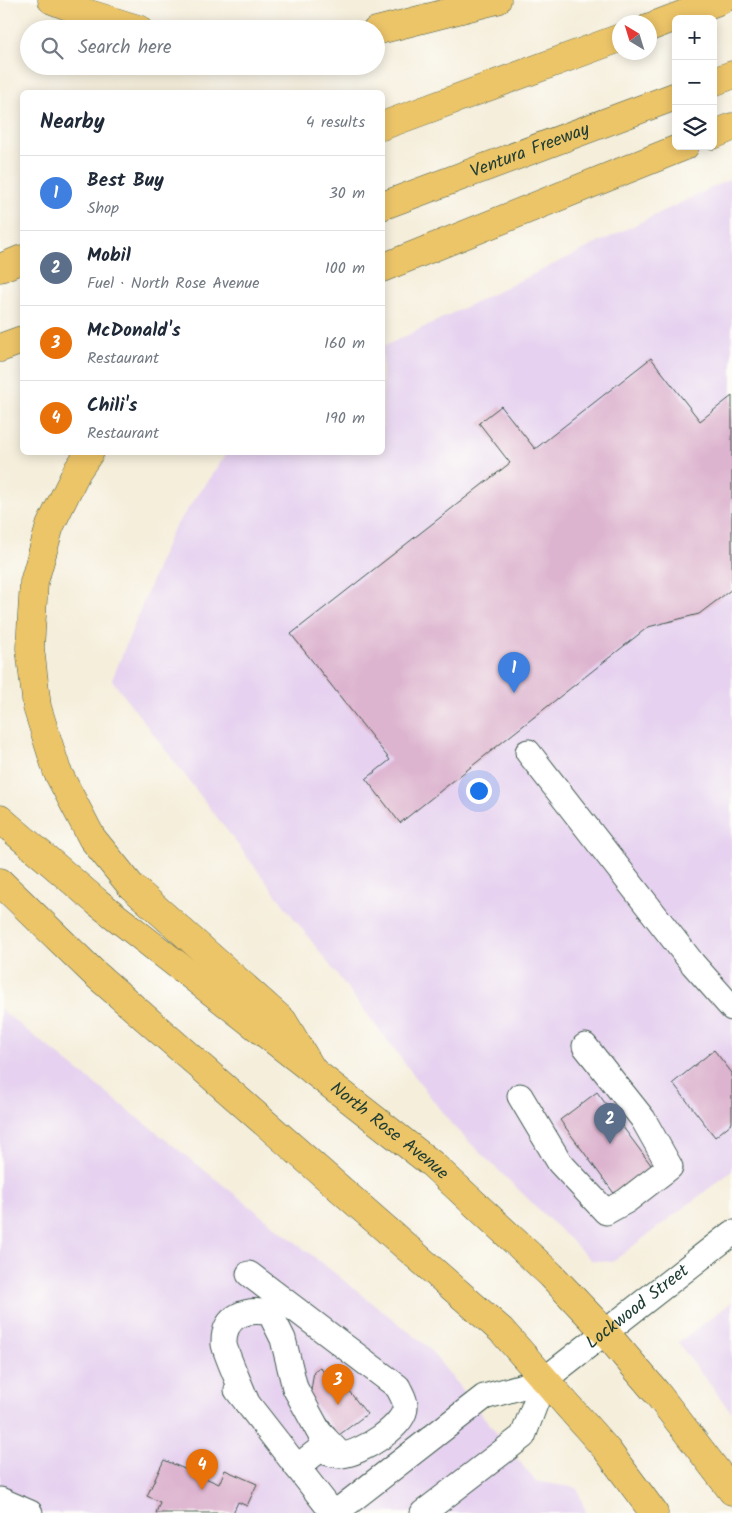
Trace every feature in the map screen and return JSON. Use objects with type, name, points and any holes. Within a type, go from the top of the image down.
[{"type":"main road","points":[[52,0],[109,20]]},
{"type":"main road","points":[[385,29],[497,0]]},
{"type":"main road","points":[[657,24],[721,0]]},
{"type":"main road","points":[[385,125],[612,41]]},
{"type":"main road","points":[[717,81],[732,75]]},
{"type":"main road","name":"Ventura Freeway","points":[[385,205],[672,97]]},
{"type":"main road","points":[[717,133],[732,127]]},
{"type":"main road","points":[[385,267],[675,150]]},
{"type":"main road","points":[[0,268],[20,260]]},
{"type":"main road","points":[[0,348],[20,341]]},
{"type":"main road","points":[[88,455],[77,471],[50,526],[34,582],[31,658],[38,708],[57,770],[92,838],[132,886],[283,1021],[313,1071]]},
{"type":"main road","name":"North Rose Avenue","points":[[0,819],[97,902],[432,1164],[551,1275],[604,1332],[656,1392],[732,1491]]},
{"type":"main road","points":[[0,882],[108,985],[502,1331],[607,1450],[654,1513]]},
{"type":"street","points":[[528,752],[693,964],[732,1008]]},
{"type":"street","points":[[520,1096],[560,1163],[606,1212],[626,1201],[670,1167],[643,1119],[585,1046]]},
{"type":"street","name":"Lockwood Street","points":[[544,1380],[732,1233]]},
{"type":"street","points":[[249,1274],[398,1387],[406,1405],[403,1415],[393,1428],[360,1451],[340,1455],[319,1450],[298,1467]]},
{"type":"street","points":[[247,1402],[224,1345],[226,1329],[235,1317],[247,1311],[258,1310],[270,1313],[283,1339],[295,1388],[319,1432],[340,1455]]},
{"type":"street","points":[[225,1374],[334,1513],[484,1397],[544,1380]]},
{"type":"street","points":[[423,1513],[523,1436],[544,1380]]},
{"type":"street","points":[[0,1500],[30,1513]]},
{"type":"shaded area","points":[[732,178],[732,1171],[612,1262],[591,1260],[452,1125],[112,680],[171,533],[226,455],[385,455],[385,346]]},
{"type":"shaded area","points":[[0,1009],[427,1346],[535,1481],[577,1488],[586,1513],[0,1513]]},
{"type":"shaded area","points":[[732,1302],[732,1413],[678,1343]]},
{"type":"building","points":[[651,358],[700,421],[732,396],[732,589],[699,614],[648,627],[400,823],[366,779],[390,760],[291,634],[510,463],[479,423],[501,406],[535,449]]},
{"type":"building","points":[[714,1050],[732,1073],[732,1123],[715,1137],[673,1083]]},
{"type":"building","points":[[597,1092],[654,1169],[616,1196],[560,1120]]},
{"type":"building","points":[[320,1367],[334,1386],[341,1381],[367,1414],[339,1435],[310,1397],[314,1371]]},
{"type":"building","points":[[164,1460],[219,1484],[225,1470],[257,1484],[247,1506],[238,1502],[233,1513],[156,1513],[160,1502],[147,1496]]},
{"type":"place","name":"Best Buy","points":[[514,693]]},
{"type":"place","name":"Mobil","points":[[610,1144]]},
{"type":"place","name":"McDonald's","points":[[338,1405]]},
{"type":"place","name":"Chili's","points":[[202,1490]]}]
